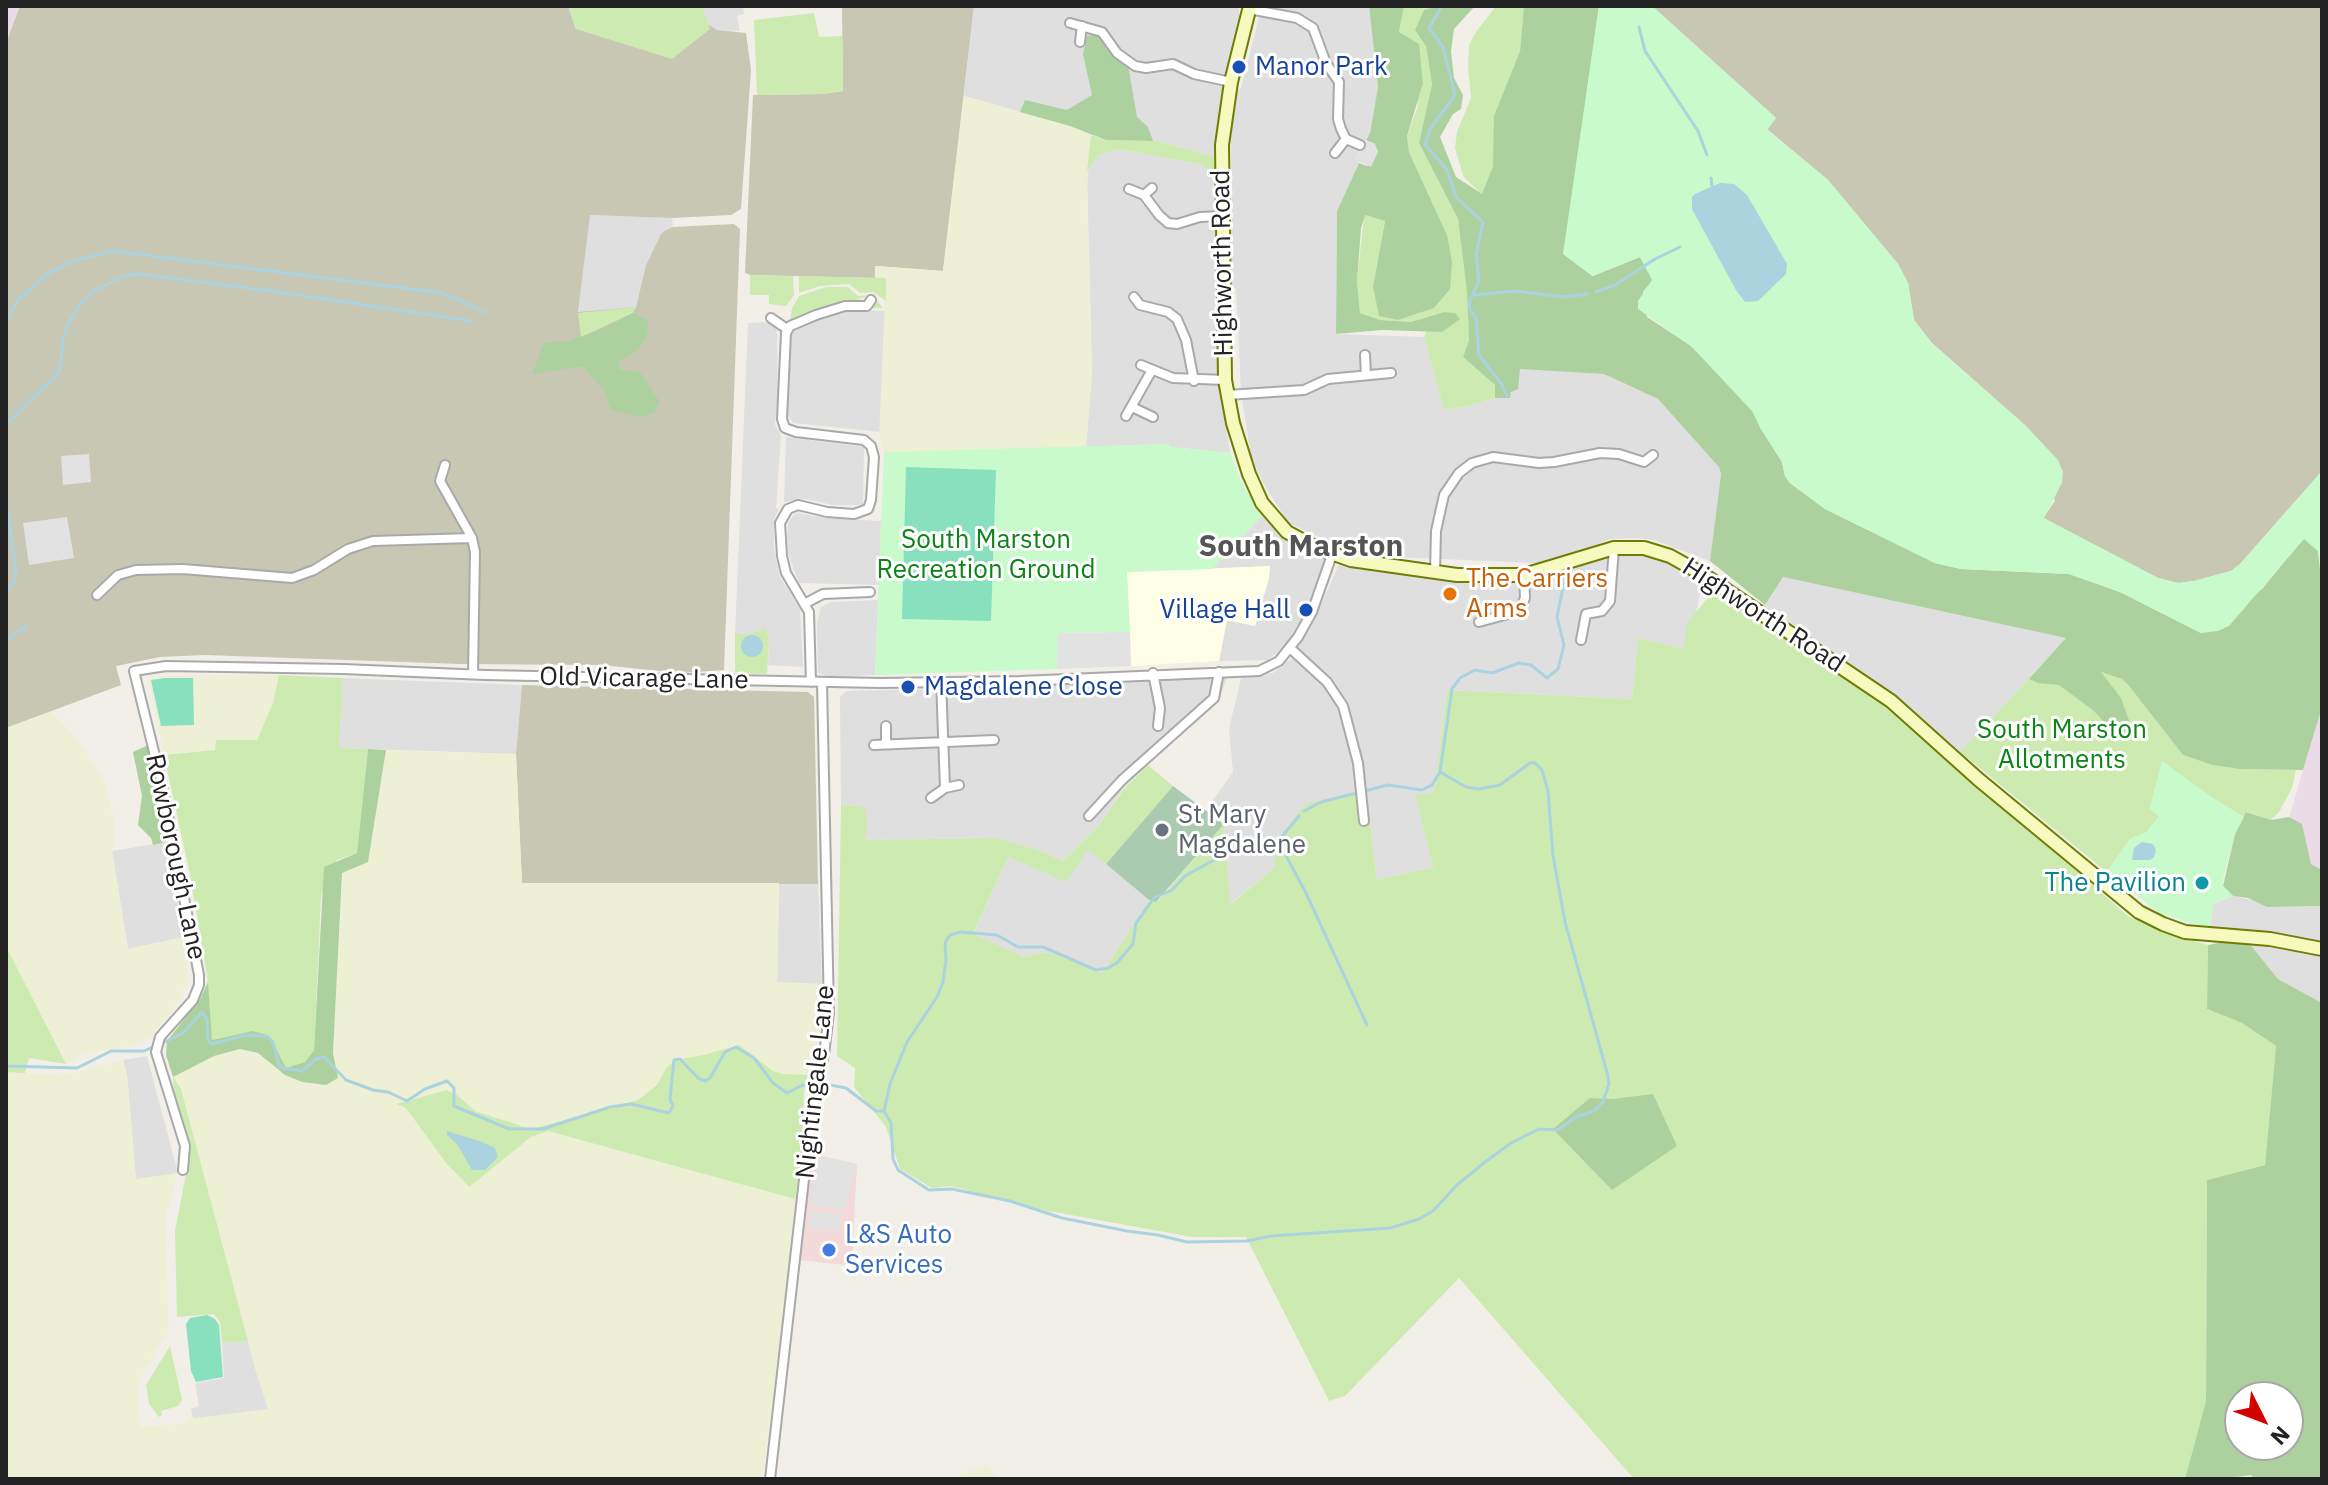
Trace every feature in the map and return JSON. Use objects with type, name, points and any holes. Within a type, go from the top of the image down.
[{"type":"street","name":"Highworth Road","points":[[1249,8],[1231,82],[1222,145],[1225,380],[1243,458],[1262,503],[1287,532],[1332,555],[1435,573],[1477,576],[1524,575],[1614,548],[1652,550],[1692,568],[1891,701],[1978,779],[2139,912],[2185,932],[2270,939],[2322,949]]},
{"type":"street","points":[[1249,8],[1297,18],[1313,28],[1326,63],[1339,82],[1338,119],[1346,139],[1360,145]]},
{"type":"street","points":[[1070,23],[1102,32],[1117,53],[1135,66],[1146,68],[1173,64],[1194,74],[1231,82]]},
{"type":"street","points":[[1080,42],[1082,26]]},
{"type":"street","points":[[1335,153],[1346,139]]},
{"type":"street","points":[[1144,195],[1152,188]]},
{"type":"street","points":[[1129,189],[1144,195],[1159,215],[1174,224],[1200,217],[1223,216]]},
{"type":"street","points":[[787,329],[834,309],[867,306],[871,300]]},
{"type":"street","points":[[1135,314],[1137,301],[1163,310],[1177,319],[1186,340],[1194,381]]},
{"type":"street","points":[[771,318],[787,329]]},
{"type":"street","points":[[787,329],[782,419],[785,428],[864,440],[871,446],[874,457],[871,500],[865,511],[827,512],[798,505],[784,515],[780,523],[786,573],[792,587],[806,603],[810,622],[811,682]]},
{"type":"street","points":[[1365,355],[1366,375]]},
{"type":"street","points":[[1141,365],[1173,378],[1225,380]]},
{"type":"street","points":[[1126,416],[1152,370]]},
{"type":"street","points":[[1227,395],[1304,390],[1328,379],[1391,373]]},
{"type":"street","points":[[1132,407],[1153,417]]},
{"type":"street","points":[[1435,573],[1440,506],[1453,479],[1472,463],[1502,456],[1545,463],[1600,453],[1619,454],[1644,462]]},
{"type":"street","points":[[1644,462],[1653,455]]},
{"type":"street","points":[[1644,462],[1645,473]]},
{"type":"street","points":[[445,465],[440,481],[472,538],[476,563],[473,674]]},
{"type":"street","points":[[97,595],[118,575],[136,570],[195,570],[292,578],[314,570],[348,549],[373,541],[472,538]]},
{"type":"street","points":[[1581,640],[1586,614],[1602,611],[1610,601],[1614,548]]},
{"type":"street","name":"Old Vicarage Lane","points":[[134,671],[166,666],[822,682],[1026,680],[1264,670],[1279,661],[1290,648],[1312,612],[1332,555]]},
{"type":"street","points":[[1479,622],[1519,611],[1525,598],[1524,575]]},
{"type":"street","points":[[806,603],[823,594],[870,592]]},
{"type":"street","points":[[1290,648],[1327,682],[1343,706],[1361,787],[1364,821]]},
{"type":"street","name":"Rowborough Lane","points":[[134,671],[161,780],[199,975],[193,1000],[157,1047],[185,1146],[183,1170]]},
{"type":"street","points":[[1089,816],[1122,780],[1214,698],[1219,672]]},
{"type":"street","points":[[1153,673],[1160,708],[1158,726]]},
{"type":"street","points":[[941,680],[945,788]]},
{"type":"street","name":"Nightingale Lane","points":[[770,1479],[815,1092],[824,1055],[829,1013],[822,682]]},
{"type":"street","points":[[886,726],[886,744]]},
{"type":"street","points":[[874,745],[994,740]]},
{"type":"street","points":[[931,798],[945,788],[959,785]]},
{"type":"shaded area","points":[[6,6],[20,6],[6,43]]},
{"type":"shaded area","points":[[20,6],[568,6],[576,29],[709,30],[708,24],[717,30],[746,33],[751,70],[741,209],[731,215],[672,218],[590,215],[578,312],[636,307],[646,265],[666,230],[734,224],[740,229],[724,670],[680,673],[601,665],[460,664],[205,655],[160,657],[116,666],[121,685],[6,728],[6,43]]},
{"type":"shaded area","points":[[702,6],[743,6],[744,14],[737,16],[740,31],[717,30],[708,24]]},
{"type":"shaded area","points":[[842,6],[974,6],[943,271],[876,266],[875,278],[750,275],[745,273],[753,95],[843,91]]},
{"type":"shaded area","points":[[974,6],[1239,6],[1239,25],[1222,87],[1216,157],[1158,141],[1091,135],[1070,126],[964,96]]},
{"type":"shaded area","points":[[1262,6],[1369,6],[1378,87],[1370,133],[1355,159],[1359,163],[1337,211],[1336,334],[1424,337],[1444,410],[1495,398],[1510,398],[1519,368],[1604,374],[1658,399],[1719,466],[1721,474],[1710,561],[1654,540],[1635,538],[1610,539],[1584,550],[1536,563],[1395,557],[1325,540],[1291,524],[1284,516],[1251,457],[1241,392],[1236,288],[1232,288],[1231,136],[1236,94],[1241,88]]},
{"type":"shaded area","points":[[1652,6],[2322,6],[2322,471],[2240,564],[2231,571],[2194,581],[2178,583],[2158,578],[2043,518],[2055,501],[2026,426],[1932,343],[1914,320],[1908,283],[1898,264],[1828,180],[1767,129],[1776,118]]},
{"type":"shaded area","points":[[964,96],[1070,126],[1091,135],[1087,189],[1092,373],[1086,447],[884,452],[879,437],[886,279],[875,278],[875,266],[943,271]]},
{"type":"shaded area","points":[[1366,140],[1375,144],[1378,152],[1371,167],[1355,160]]},
{"type":"shaded area","points":[[1118,149],[1204,165],[1216,179],[1221,391],[1230,453],[1171,447],[1167,444],[1086,447],[1092,373],[1087,171],[1099,155]]},
{"type":"shaded area","points":[[589,215],[672,218],[673,227],[661,234],[646,265],[636,307],[578,313]]},
{"type":"shaded area","points":[[842,311],[886,311],[880,432],[793,423],[787,413],[792,329]]},
{"type":"shaded area","points":[[748,323],[777,324],[778,396],[775,425],[781,435],[776,508],[779,509],[774,519],[774,549],[780,577],[800,609],[803,667],[768,665],[766,629],[735,634]]},
{"type":"shaded area","points":[[786,437],[864,447],[863,505],[833,505],[805,499],[784,502]]},
{"type":"shaded area","points":[[89,454],[91,482],[63,485],[61,456]]},
{"type":"shaded area","points":[[796,513],[881,521],[879,585],[799,583],[787,540],[788,522]]},
{"type":"shaded area","points":[[1265,513],[1326,557],[1315,597],[1284,648],[1267,660],[1219,661],[1227,620],[1255,626],[1269,578],[1269,566],[1212,569]]},
{"type":"shaded area","points":[[67,517],[74,558],[29,565],[23,523]]},
{"type":"shaded area","points":[[1613,551],[1646,552],[1703,580],[1688,650],[1638,639],[1632,699],[1447,690],[1434,793],[1416,796],[1433,867],[1377,880],[1366,791],[1276,842],[1274,868],[1229,905],[1224,824],[1213,800],[1233,772],[1229,729],[1242,674],[1273,673],[1291,659],[1313,623],[1340,562],[1513,580],[1555,573]]},
{"type":"shaded area","points":[[1270,566],[1255,626],[1227,620],[1219,661],[1131,666],[1127,572]]},
{"type":"shaded area","points":[[1783,577],[2067,638],[1960,752],[1892,693],[1765,605]]},
{"type":"shaded area","points":[[878,600],[875,675],[830,677],[818,673],[817,623],[821,607],[831,602]]},
{"type":"shaded area","points":[[1130,632],[1131,666],[1057,669],[1058,633]]},
{"type":"shaded area","points":[[1228,674],[1219,701],[1170,742],[1123,789],[1099,825],[1063,861],[1036,849],[997,838],[863,840],[859,806],[841,805],[840,697],[846,691],[1031,687]]},
{"type":"shaded area","points":[[279,675],[273,703],[257,740],[216,740],[215,750],[164,755],[148,679],[164,676]]},
{"type":"shaded area","points":[[343,678],[522,685],[516,754],[339,748]]},
{"type":"shaded area","points":[[522,685],[808,692],[814,697],[818,884],[522,884],[516,754]]},
{"type":"shaded area","points":[[2322,707],[2322,878],[2272,874],[2289,817]]},
{"type":"shaded area","points":[[51,712],[75,736],[103,779],[114,817],[112,852],[128,949],[184,937],[188,980],[177,1004],[150,1038],[124,1048],[86,1053],[66,1064],[6,946],[6,728]]},
{"type":"shaded area","points":[[386,750],[516,754],[522,883],[779,883],[777,982],[822,984],[823,1021],[808,1075],[772,1071],[728,1047],[675,1060],[666,1068],[657,1085],[638,1100],[531,1129],[475,1111],[447,1090],[398,1104],[406,1108],[446,1163],[469,1187],[531,1137],[548,1131],[795,1199],[762,1479],[6,1479],[6,1072],[62,1075],[123,1060],[136,1179],[178,1173],[165,1219],[169,1330],[141,1377],[137,1390],[140,1427],[187,1423],[187,1419],[268,1409],[181,1089],[173,1077],[214,1056],[240,1049],[258,1053],[285,1075],[302,1082],[316,1085],[338,1078],[333,1053],[342,873],[368,862]]},
{"type":"shaded area","points":[[1173,786],[1224,824],[1156,902],[1149,900],[1106,864]]},
{"type":"shaded area","points":[[166,842],[184,937],[128,949],[112,851]]},
{"type":"shaded area","points":[[1088,849],[1149,900],[1102,973],[1048,952],[1023,957],[973,935],[1008,857],[1066,881]]},
{"type":"shaded area","points":[[779,883],[818,884],[822,984],[777,983]]},
{"type":"shaded area","points":[[2233,896],[2283,907],[2322,906],[2322,1003],[2278,979],[2249,943],[2210,929],[2213,904]]},
{"type":"shaded area","points":[[147,1056],[178,1173],[136,1180],[123,1060]]},
{"type":"shaded area","points":[[814,1154],[857,1164],[852,1261],[844,1265],[798,1260]]},
{"type":"shaded area","points":[[817,1156],[857,1164],[844,1209],[809,1205]]},
{"type":"shaded area","points":[[810,1211],[840,1215],[839,1230],[809,1227]]},
{"type":"shaded area","points":[[248,1341],[269,1410],[193,1419],[191,1409],[199,1406],[195,1383],[224,1378],[222,1343]]},
{"type":"shaded area","points":[[987,1465],[998,1479],[951,1479]]},
{"type":"green space","points":[[568,6],[702,6],[710,29],[672,59],[576,29]]},
{"type":"green space","points":[[1369,6],[1404,6],[1399,32],[1419,44],[1423,83],[1407,136],[1409,152],[1447,235],[1452,262],[1450,289],[1434,308],[1398,320],[1379,316],[1373,286],[1385,221],[1365,215],[1361,228],[1357,281],[1360,313],[1380,320],[1411,322],[1444,312],[1455,313],[1460,319],[1442,332],[1382,330],[1336,334],[1337,211],[1359,163],[1367,166],[1375,144],[1366,140],[1378,87]]},
{"type":"green space","points":[[1404,6],[1439,6],[1424,10],[1432,84],[1419,143],[1458,219],[1469,340],[1463,357],[1495,385],[1495,398],[1444,410],[1424,337],[1426,331],[1442,332],[1444,312],[1411,322],[1379,320],[1360,313],[1357,281],[1364,215],[1385,220],[1373,285],[1447,235],[1409,152],[1407,136],[1418,106],[1399,32]]},
{"type":"green space","points":[[1439,6],[1475,6],[1454,29],[1451,51],[1454,78],[1463,95],[1461,109],[1453,114],[1440,137],[1456,177],[1482,194],[1493,166],[1494,116],[1520,51],[1524,6],[1599,6],[1564,254],[1593,276],[1640,257],[1653,280],[1643,292],[1647,317],[1691,346],[1716,371],[1753,411],[1782,462],[1790,483],[1825,509],[1935,563],[1961,569],[2069,574],[2120,592],[2201,633],[2262,589],[2304,538],[2318,551],[2322,586],[2322,707],[2303,770],[2239,769],[2212,765],[2183,755],[2129,686],[2122,679],[2101,672],[2121,698],[2132,729],[2117,734],[2094,711],[2059,685],[2029,679],[2066,638],[1783,577],[1765,605],[1710,561],[1721,474],[1719,467],[1658,399],[1604,374],[1520,369],[1518,389],[1511,392],[1510,398],[1495,398],[1495,385],[1463,357],[1469,340],[1458,219],[1419,143],[1432,84],[1426,46],[1415,30],[1424,10]]},
{"type":"green space","points":[[1496,6],[1524,6],[1520,51],[1504,91],[1493,166],[1482,195],[1463,176],[1455,148],[1457,132],[1471,98],[1469,45]]},
{"type":"green space","points":[[1599,6],[1652,6],[1776,118],[1767,130],[1828,180],[1898,264],[1908,283],[1914,320],[1931,343],[2026,426],[2058,460],[2063,472],[2062,483],[2044,518],[2158,578],[2178,583],[2194,581],[2231,571],[2240,564],[2322,471],[2322,586],[2318,551],[2304,539],[2229,626],[2201,633],[2120,592],[2069,574],[1961,569],[1935,563],[1825,509],[1790,483],[1782,462],[1752,411],[1691,346],[1638,309],[1638,301],[1652,280],[1640,257],[1592,276],[1563,254]]},
{"type":"green space","points":[[814,13],[819,37],[842,36],[843,91],[757,95],[754,20]]},
{"type":"green space","points":[[1097,35],[1128,65],[1137,117],[1148,127],[1153,141],[1106,140],[1020,112],[1025,100],[1067,110],[1092,95],[1083,54],[1087,36]]},
{"type":"green space","points":[[1091,135],[1106,140],[1158,141],[1216,157],[1216,179],[1204,165],[1118,149],[1099,155],[1087,171]]},
{"type":"green space","points":[[750,275],[793,276],[794,295],[786,306],[769,304],[769,295],[750,295]]},
{"type":"green space","points":[[799,276],[886,278],[886,301],[873,292],[860,293],[849,284],[820,286],[799,293]]},
{"type":"green space","points":[[826,287],[848,287],[858,296],[869,295],[874,296],[883,308],[872,308],[874,297],[868,296],[818,311],[815,309],[790,320],[799,296]]},
{"type":"green space","points":[[636,307],[633,313],[581,337],[578,313]]},
{"type":"green space","points":[[633,313],[648,320],[647,336],[639,348],[619,362],[619,369],[640,372],[659,401],[654,413],[640,417],[611,410],[605,391],[582,366],[532,374],[544,343],[568,341],[598,331]]},
{"type":"green space","name":"South Marston Recreation Ground","points":[[1168,444],[1171,447],[1230,453],[1244,488],[1265,513],[1212,569],[1127,572],[1130,632],[1059,633],[1057,669],[875,675],[884,452]]},
{"type":"green space","points":[[906,467],[996,470],[991,621],[902,619]]},
{"type":"green space","points":[[1716,588],[1864,687],[2128,916],[2168,934],[2208,945],[2207,1009],[2242,1023],[2276,1046],[2265,1165],[2207,1180],[2206,1401],[2185,1479],[1634,1479],[1459,1278],[1345,1396],[1329,1401],[1246,1237],[1192,1237],[1043,1210],[951,1186],[932,1188],[900,1169],[886,1127],[854,1087],[855,1068],[837,1056],[841,805],[859,806],[866,811],[864,840],[997,838],[1036,849],[1063,861],[1099,825],[1123,790],[1148,765],[1173,786],[1106,864],[1088,850],[1066,882],[1008,857],[973,934],[1023,957],[1048,952],[1102,973],[1149,900],[1157,902],[1224,824],[1230,905],[1274,868],[1276,842],[1305,804],[1366,790],[1377,880],[1433,867],[1415,795],[1434,793],[1447,690],[1632,699],[1638,638],[1684,649],[1687,623]]},
{"type":"green space","points":[[766,628],[769,640],[767,674],[735,673],[735,634],[749,634]]},
{"type":"green space","name":"South Marston Allotments","points":[[2067,638],[2099,671],[2122,679],[2129,686],[2183,755],[2212,765],[2239,769],[2296,770],[2292,788],[2279,812],[2271,820],[2247,812],[2244,817],[2162,762],[2150,808],[2159,816],[2147,832],[2130,839],[2107,872],[1960,752]]},
{"type":"green space","points":[[279,675],[343,678],[339,748],[368,749],[357,853],[337,860],[321,896],[314,1050],[305,1062],[286,1068],[252,1031],[212,1040],[207,975],[189,870],[164,755],[215,750],[216,740],[257,740],[273,703]]},
{"type":"green space","points":[[193,678],[194,725],[161,726],[151,680]]},
{"type":"green space","points":[[148,745],[166,842],[153,845],[151,838],[138,825],[142,796],[133,752]]},
{"type":"green space","points":[[368,749],[386,750],[368,862],[342,873],[333,1053],[338,1078],[326,1085],[302,1082],[285,1075],[258,1053],[240,1049],[214,1056],[173,1077],[166,1055],[167,1041],[200,999],[208,982],[212,1040],[252,1031],[264,1034],[272,1041],[286,1068],[305,1062],[314,1050],[324,867],[357,853]]},
{"type":"green space","points":[[2162,761],[2244,817],[2235,834],[2223,879],[2223,886],[2233,896],[2213,904],[2210,929],[2159,913],[2107,872],[2130,839],[2147,832],[2159,816],[2150,809]]},
{"type":"green space","points":[[2246,812],[2271,820],[2289,817],[2302,824],[2311,864],[2322,870],[2322,906],[2267,907],[2248,898],[2233,896],[2223,886],[2235,834]]},
{"type":"green space","points":[[2234,940],[2249,943],[2278,979],[2322,1003],[2322,1479],[2252,1479],[2252,1475],[2185,1479],[2206,1401],[2207,1180],[2265,1165],[2276,1046],[2242,1023],[2207,1009],[2208,945]]},
{"type":"green space","points":[[6,946],[66,1064],[29,1058],[25,1073],[6,1072]]},
{"type":"green space","points":[[739,1045],[773,1071],[808,1075],[795,1199],[548,1131],[531,1137],[469,1187],[446,1163],[406,1108],[396,1104],[447,1090],[475,1111],[531,1129],[638,1100],[657,1085],[666,1068],[675,1060]]},
{"type":"green space","points":[[173,1077],[181,1089],[248,1341],[222,1343],[220,1322],[214,1314],[177,1317],[175,1231],[190,1153],[174,1094]]},
{"type":"green space","points":[[1653,1094],[1677,1146],[1612,1190],[1553,1129],[1590,1098],[1613,1099]]},
{"type":"green space","points":[[207,1315],[219,1325],[223,1377],[196,1382],[191,1371],[186,1324],[190,1318]]},
{"type":"green space","points":[[170,1346],[182,1400],[178,1406],[161,1411],[159,1417],[149,1404],[146,1385]]},
{"type":"water","points":[[1720,183],[1734,184],[1747,195],[1787,264],[1786,274],[1758,301],[1745,302],[1736,290],[1692,209],[1695,194]]},
{"type":"water","points":[[748,635],[756,635],[763,646],[756,657],[748,657],[741,650],[741,642]]},
{"type":"water","points":[[2142,842],[2153,844],[2156,850],[2154,857],[2150,860],[2132,860],[2134,848]]},
{"type":"water","points":[[447,1131],[495,1148],[498,1157],[485,1170],[472,1170]]},
{"type":"waterway","points":[[1442,6],[1429,28],[1443,47],[1455,95],[1430,129],[1425,145],[1447,170],[1456,197],[1483,222],[1476,255],[1479,281],[1469,308],[1476,318],[1479,355],[1507,396]]},
{"type":"waterway","points":[[1639,27],[1645,51],[1698,131],[1707,155]]},
{"type":"waterway","points":[[1711,178],[1712,186]]},
{"type":"waterway","points":[[1596,292],[1615,285],[1680,247]]},
{"type":"waterway","points":[[6,321],[18,300],[50,272],[74,261],[113,251],[443,293],[487,313]]},
{"type":"waterway","points":[[6,424],[60,371],[63,339],[78,307],[94,291],[124,276],[140,274],[472,321]]},
{"type":"waterway","points":[[1475,295],[1515,291],[1564,297],[1587,294]]},
{"type":"waterway","points":[[6,500],[16,570],[14,582],[6,592]]},
{"type":"waterway","points":[[1304,811],[1321,802],[1388,785],[1422,790],[1432,785],[1440,772],[1452,689],[1460,678],[1475,670],[1492,673],[1519,663],[1531,665],[1547,678],[1558,669],[1564,645],[1557,617],[1565,578]]},
{"type":"waterway","points":[[6,640],[27,626]]},
{"type":"waterway","points":[[1299,816],[1279,840],[1234,849],[1185,876],[1172,890],[1154,898],[1136,923],[1133,944],[1117,963],[1108,968],[1096,970],[1043,947],[1018,947],[997,935],[961,932],[950,935],[945,943],[943,982],[937,997],[907,1042],[890,1084],[884,1111],[891,1123],[893,1159],[898,1170],[929,1190],[952,1189],[1010,1201],[1062,1218],[1187,1242],[1247,1241],[1271,1236],[1390,1228],[1419,1219],[1433,1211],[1456,1186],[1511,1143],[1539,1129],[1558,1130],[1576,1117],[1594,1111],[1603,1102],[1609,1084],[1608,1076],[1565,922],[1553,856],[1548,791],[1542,770],[1535,763],[1530,763],[1500,785],[1479,789],[1466,787],[1440,772]]},
{"type":"waterway","points":[[1278,841],[1305,891],[1367,1025]]},
{"type":"waterway","points":[[162,1043],[182,1034],[202,1012],[207,1019],[208,1040],[212,1044],[246,1035],[267,1036],[273,1042],[279,1065],[283,1068],[302,1071],[316,1059],[324,1057],[346,1080],[407,1101],[425,1089],[447,1081],[454,1088],[454,1106],[509,1129],[543,1129],[610,1107],[631,1104],[669,1113],[673,1106],[670,1099],[674,1060],[680,1059],[705,1081],[710,1078],[725,1052],[736,1047],[754,1058],[773,1083],[787,1093],[803,1085],[830,1085],[846,1088],[876,1111],[884,1111]]},
{"type":"waterway","points":[[6,1066],[77,1068],[111,1051],[144,1051],[155,1046]]},
{"type":"place","name":"Manor Park","points":[[1239,67]]},
{"type":"place","name":"The Carriers Arms","points":[[1450,594]]},
{"type":"place","name":"Village Hall","points":[[1306,610]]},
{"type":"place","name":"Magdalene Close","points":[[908,687]]},
{"type":"place","name":"St Mary Magdalene","points":[[1162,830]]},
{"type":"place","name":"The Pavilion","points":[[2202,883]]},
{"type":"place","name":"L&S Auto Services","points":[[829,1250]]},
{"type":"district","name":"South Marston","points":[[1301,547]]}]
